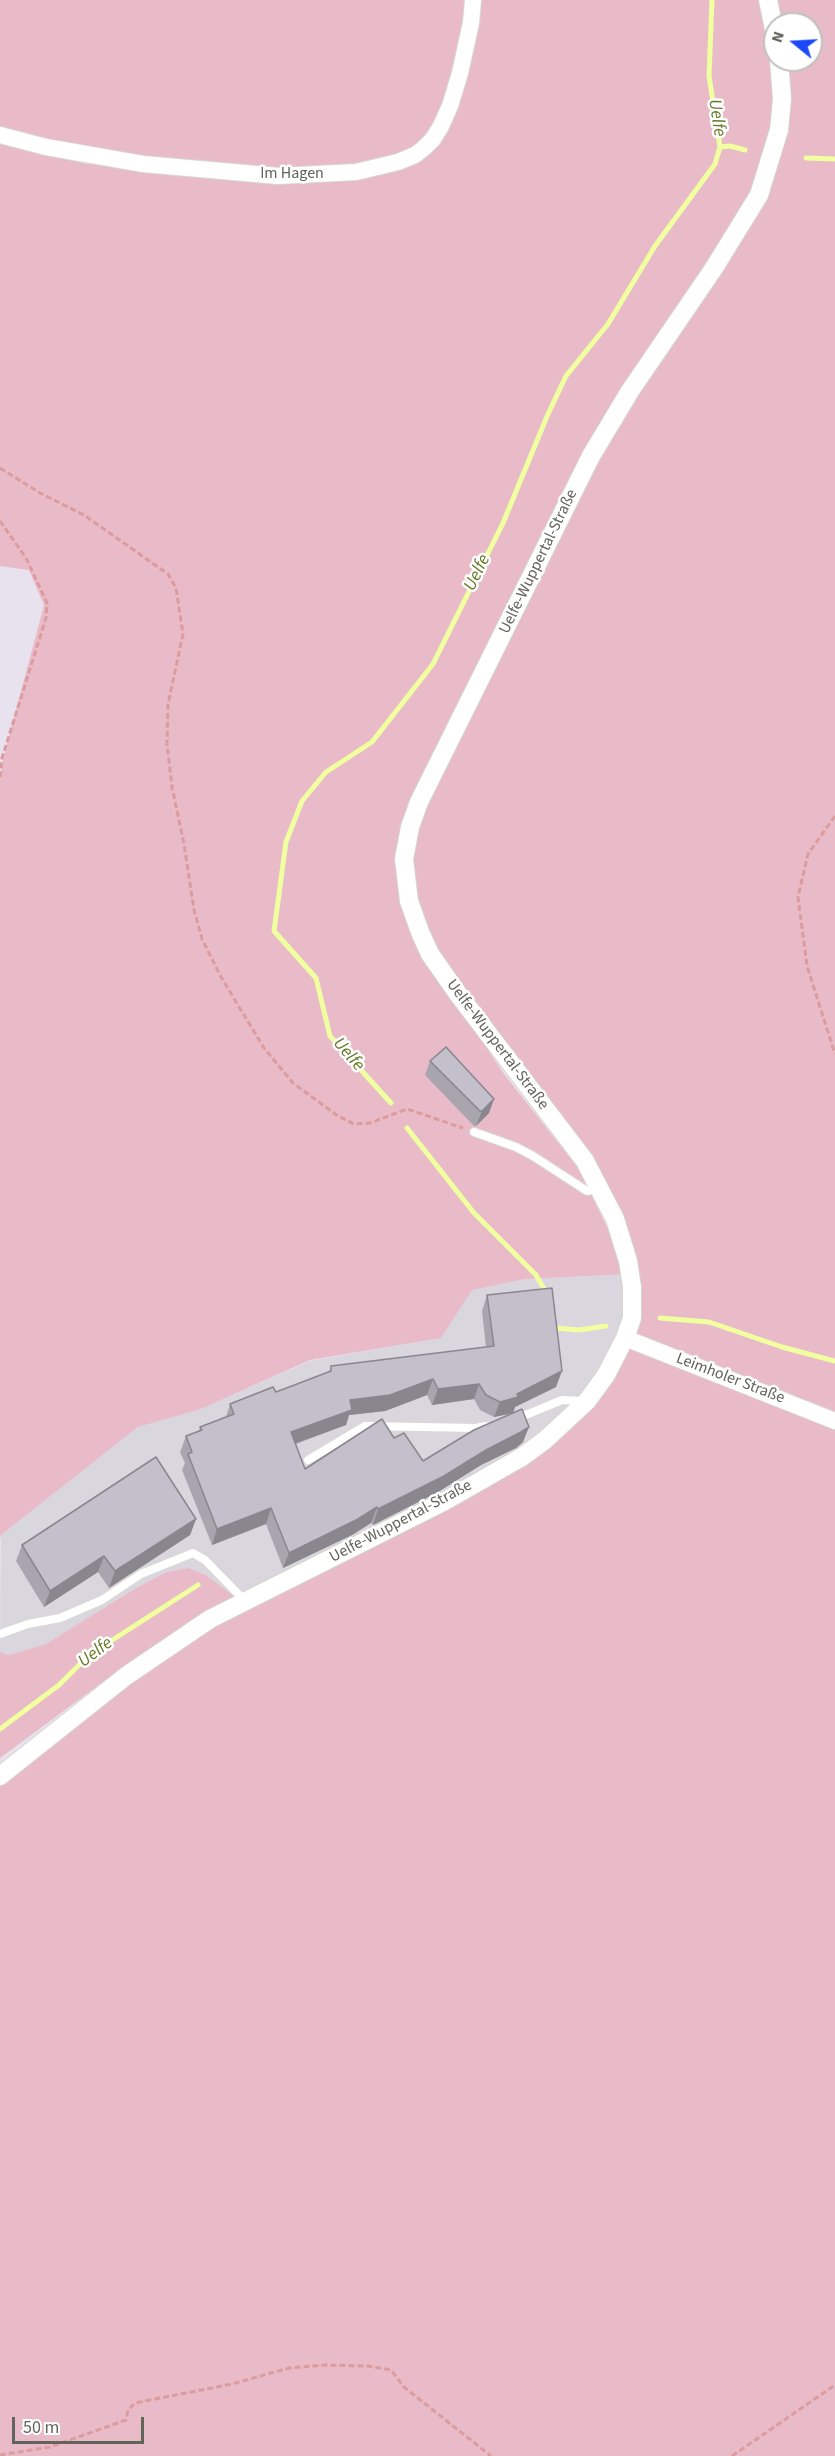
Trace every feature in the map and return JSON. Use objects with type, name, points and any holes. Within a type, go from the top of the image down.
[{"type":"main road","name":"Uelfe-Wuppertal-Straße","points":[[0,1776],[162,1650],[244,1600],[314,1568],[445,1501],[522,1457],[552,1434],[587,1401],[606,1375],[625,1338],[632,1318],[632,1303],[628,1261],[615,1219],[601,1188],[585,1161],[430,954],[410,901],[405,873],[406,843],[419,802],[591,456],[630,391],[714,268],[759,195],[779,129],[782,99],[780,72]]},
{"type":"street","name":"Im Hagen","points":[[0,135],[75,153],[143,164],[267,176],[345,173],[398,162],[415,155],[424,148],[441,126],[460,73],[471,23],[473,0]]},
{"type":"street","name":"Leimholer Straße","points":[[625,1338],[835,1421]]},
{"type":"lane","points":[[474,1132],[525,1151],[587,1191],[601,1188]]},
{"type":"lane","points":[[308,1460],[364,1426],[476,1428],[498,1423],[561,1400],[587,1401]]},
{"type":"lane","points":[[0,1634],[28,1624],[60,1618],[102,1600],[141,1574],[193,1553],[205,1560],[244,1600]]},
{"type":"path","points":[[0,468],[40,493],[84,515],[168,574],[176,588],[183,634],[168,704],[168,744],[172,787],[194,910],[202,939],[221,977],[264,1048],[293,1083],[338,1116],[354,1124],[370,1124],[407,1109],[474,1132]]},
{"type":"path","points":[[0,521],[26,558],[47,603],[46,618],[4,750],[0,779]]},
{"type":"path","points":[[835,816],[808,854],[798,897],[807,966],[835,1054]]},
{"type":"path","points":[[0,2455],[50,2447],[126,2420],[128,2410],[135,2403],[232,2384],[289,2368],[324,2365],[368,2366],[391,2370],[404,2387],[491,2456]]},
{"type":"path","points":[[732,2456],[835,2385]]},
{"type":"shaded area","points":[[0,0],[764,0],[766,12],[763,12],[763,72],[777,72],[780,100],[776,129],[766,167],[735,229],[628,388],[588,455],[437,756],[406,824],[400,859],[405,903],[426,957],[504,1074],[578,1168],[629,1272],[628,1261],[615,1219],[585,1161],[430,954],[409,901],[405,873],[406,843],[419,802],[591,456],[630,391],[714,268],[759,195],[779,130],[782,99],[780,72],[823,72],[823,12],[770,12],[768,0],[835,0],[835,2456],[0,2456],[0,1776],[126,1676],[210,1619],[445,1501],[522,1457],[545,1440],[587,1401],[606,1375],[625,1338],[632,1318],[632,1303],[630,1274],[525,1279],[472,1290],[441,1338],[310,1360],[201,1409],[138,1427],[1,1535],[0,1539],[0,778],[44,605],[29,570],[0,566],[0,140],[44,155],[83,163],[200,177],[202,166],[145,161],[86,149],[66,148],[0,132]]},
{"type":"shaded area","points":[[630,1274],[630,1293],[619,1334],[609,1355],[581,1396],[528,1444],[322,1557],[235,1597],[206,1575],[188,1568],[167,1572],[136,1588],[46,1644],[9,1655],[0,1652],[1,1535],[138,1427],[201,1409],[310,1361],[441,1338],[471,1290],[525,1279]]},
{"type":"shaded area","points":[[188,1568],[206,1575],[235,1597],[131,1661],[0,1758],[0,1652],[9,1655],[46,1644],[136,1588],[167,1572]]},
{"type":"building","points":[[446,1047],[494,1099],[482,1111],[430,1061]]},
{"type":"building","points":[[552,1288],[562,1371],[517,1394],[518,1397],[500,1402],[486,1395],[479,1384],[438,1389],[433,1379],[390,1395],[350,1400],[352,1410],[291,1432],[305,1469],[382,1419],[394,1438],[404,1433],[423,1461],[474,1430],[522,1409],[529,1427],[444,1476],[378,1509],[377,1507],[358,1519],[289,1553],[271,1508],[217,1529],[188,1454],[192,1452],[186,1436],[202,1430],[200,1427],[234,1414],[230,1404],[273,1387],[276,1392],[331,1371],[331,1366],[494,1346],[487,1295]]},
{"type":"building","points":[[156,1457],[196,1519],[115,1571],[104,1556],[50,1591],[22,1545]]},
{"type":"waterway","name":"Uelfe","points":[[391,1103],[330,1036],[316,978],[274,931],[286,842],[302,801],[326,772],[372,742],[433,664],[503,523],[566,376],[608,324],[655,246],[715,164],[720,147],[709,76],[712,0]]},
{"type":"waterway","points":[[720,147],[730,146],[745,150]]},
{"type":"waterway","points":[[806,158],[835,159]]},
{"type":"waterway","name":"Uelfe","points":[[407,1128],[474,1213],[536,1275],[547,1294]]},
{"type":"waterway","points":[[660,1318],[709,1322],[782,1347],[835,1361]]},
{"type":"waterway","points":[[554,1324],[555,1328],[579,1330],[606,1326]]},
{"type":"waterway","name":"Uelfe","points":[[0,1729],[59,1685],[89,1655],[198,1585]]}]
